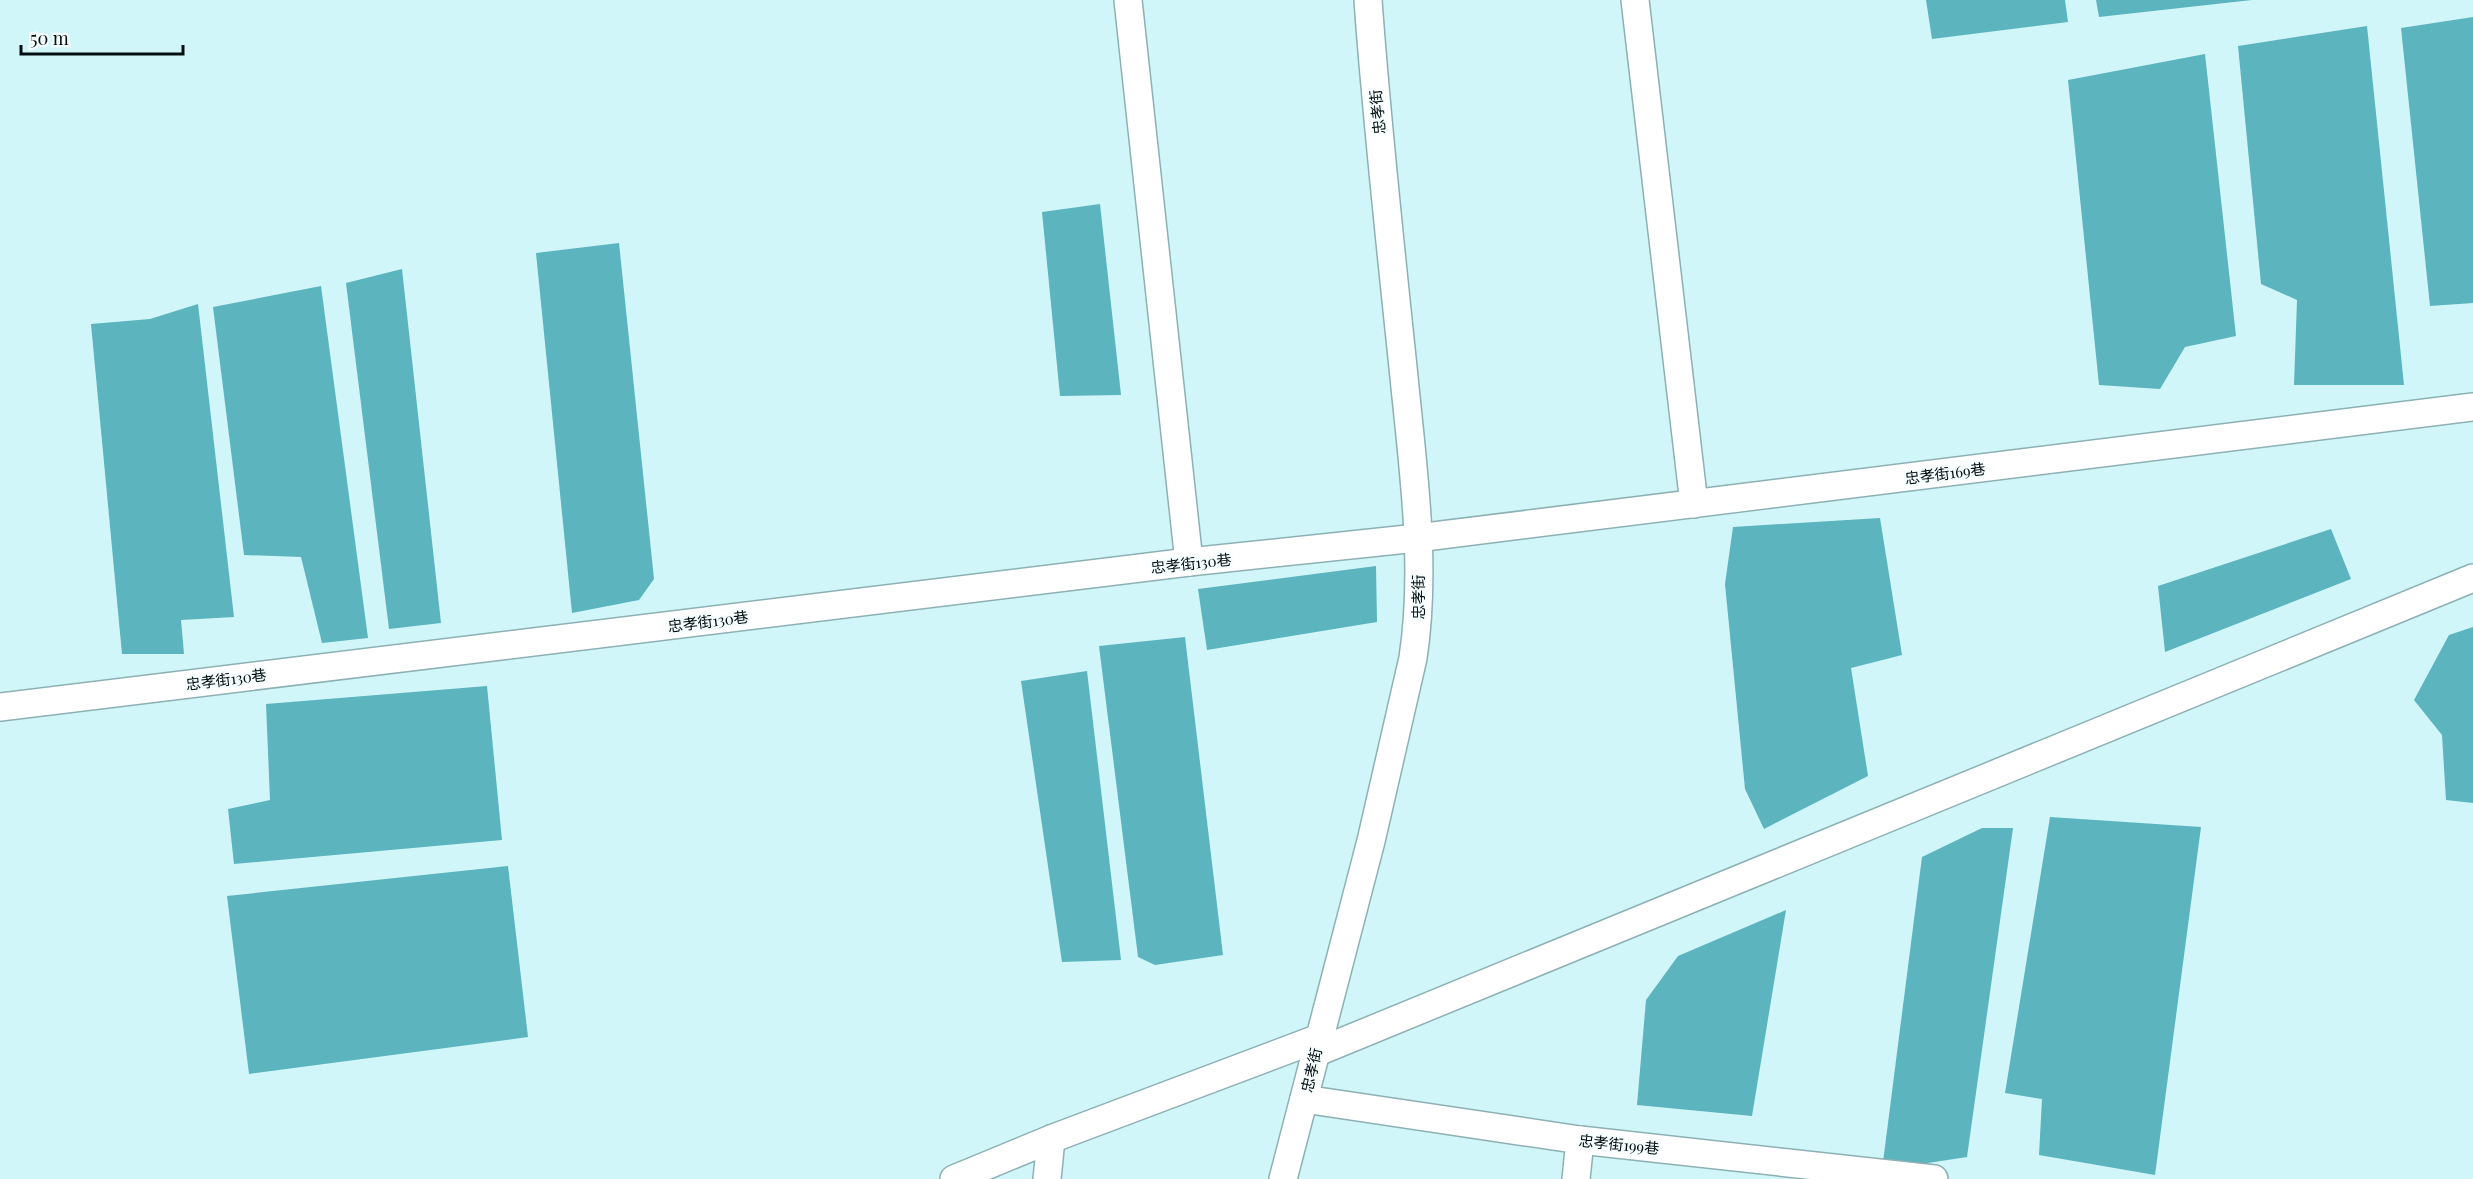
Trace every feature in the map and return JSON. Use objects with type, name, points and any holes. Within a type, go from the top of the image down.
[{"type":"street","points":[[1128,0],[1189,562]]},
{"type":"street","name":"忠孝街","points":[[1283,1179],[1371,841],[1418,630],[1417,538],[1410,432],[1374,84],[1368,0]]},
{"type":"street","points":[[1635,0],[1694,504]]},
{"type":"street","name":"忠孝街169巷","points":[[1417,538],[2473,407]]},
{"type":"street","name":"忠孝街130巷","points":[[0,707],[1189,562],[1417,538]]},
{"type":"street","points":[[954,1179],[1051,1139],[1317,1046],[2473,578]]},
{"type":"street","name":"忠孝街199巷","points":[[1304,1099],[1580,1140],[1935,1179]]},
{"type":"street","points":[[1047,1179],[1051,1139]]},
{"type":"street","points":[[1576,1179],[1580,1140]]},
{"type":"water","points":[[1926,0],[2065,0],[2068,22],[1932,39]]},
{"type":"water","points":[[2096,0],[2252,0],[2099,17]]},
{"type":"water","points":[[2473,17],[2473,303],[2430,306],[2401,28]]},
{"type":"water","points":[[2367,26],[2404,385],[2294,385],[2297,300],[2261,284],[2238,46]]},
{"type":"water","points":[[2205,54],[2236,336],[2185,347],[2160,389],[2099,385],[2068,80]]},
{"type":"water","points":[[1100,204],[1121,395],[1060,396],[1042,212]]},
{"type":"water","points":[[619,243],[654,579],[639,600],[572,613],[536,253]]},
{"type":"water","points":[[402,269],[441,623],[389,629],[346,283]]},
{"type":"water","points":[[321,286],[368,638],[322,643],[301,557],[244,555],[213,307]]},
{"type":"water","points":[[198,304],[234,617],[181,620],[184,654],[122,654],[91,324],[150,319]]},
{"type":"water","points":[[1880,518],[1902,655],[1851,668],[1868,776],[1764,829],[1745,789],[1725,584],[1733,527]]},
{"type":"water","points":[[2331,529],[2351,579],[2165,652],[2158,586]]},
{"type":"water","points":[[1376,566],[1377,622],[1207,650],[1198,589]]},
{"type":"water","points":[[2473,627],[2473,803],[2446,800],[2442,735],[2414,700],[2449,635]]},
{"type":"water","points":[[1185,637],[1223,955],[1155,965],[1138,957],[1099,646]]},
{"type":"water","points":[[1087,671],[1121,960],[1062,962],[1021,681]]},
{"type":"water","points":[[487,686],[502,840],[234,864],[228,809],[270,800],[266,704]]},
{"type":"water","points":[[2050,817],[2201,827],[2155,1175],[2039,1155],[2042,1099],[2005,1093]]},
{"type":"water","points":[[1982,828],[2013,828],[1967,1157],[1882,1170],[1922,857]]},
{"type":"water","points":[[508,866],[528,1037],[249,1074],[227,896]]},
{"type":"water","points":[[1786,910],[1752,1116],[1637,1105],[1646,1000],[1678,956]]}]
